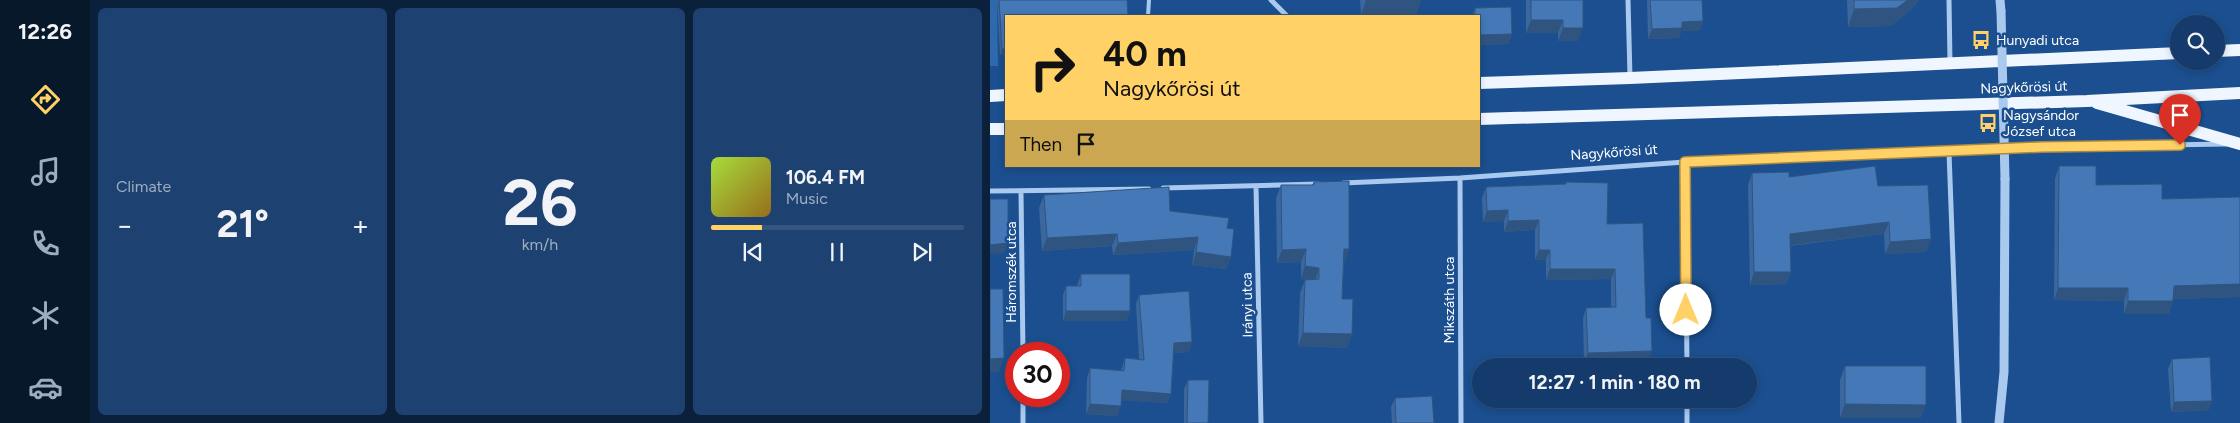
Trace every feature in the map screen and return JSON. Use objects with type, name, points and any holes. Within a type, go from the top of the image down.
[{"type":"main road","points":[[2225,51],[2240,50]]},
{"type":"main road","name":"Nagykőrösi út","points":[[1480,82],[1630,78],[1950,63],[2046,61],[2170,54]]},
{"type":"main road","name":"Nagykőrösi út","points":[[1480,119],[2087,101],[2240,93]]},
{"type":"main road","points":[[990,96],[1005,95]]},
{"type":"main road","points":[[2087,101],[2240,144]]},
{"type":"main road","points":[[990,129],[1005,129]]},
{"type":"street","points":[[1271,0],[1286,15]]},
{"type":"street","points":[[1628,0],[1630,78]]},
{"type":"street","points":[[1949,0],[1950,63]]},
{"type":"street","points":[[1998,423],[2004,372],[2005,179],[2000,0]]},
{"type":"street","name":"Nagykőrösi út","points":[[1331,184],[1460,178],[1685,162],[2041,147],[2240,144]]},
{"type":"street","points":[[1948,152],[1959,423]]},
{"type":"street","points":[[1685,162],[1687,358]]},
{"type":"street","name":"Mikszáth utca","points":[[1460,178],[1461,423]]},
{"type":"street","points":[[990,191],[1256,187],[1322,184]]},
{"type":"street","name":"Irányi utca","points":[[1256,187],[1261,423]]},
{"type":"street","name":"Háromszék utca","points":[[1022,191],[1023,342]]},
{"type":"street","points":[[1023,407],[1023,423]]},
{"type":"street","points":[[1687,408],[1687,423]]},
{"type":"lane","points":[[1148,15],[1149,0]]},
{"type":"shaded area","points":[[990,0],[997,0],[998,66],[990,66]]},
{"type":"building","points":[[999,0],[1127,0],[1128,15],[1005,15],[1005,49],[1002,49]]},
{"type":"building","points":[[1531,0],[1583,0],[1583,28],[1563,28],[1563,20],[1531,20]]},
{"type":"building","points":[[1650,0],[1702,0],[1703,21],[1682,22],[1682,28],[1652,29]]},
{"type":"building","points":[[1854,0],[1908,0],[1897,8],[1854,9]]},
{"type":"building","points":[[1511,7],[1512,34],[1480,35],[1480,15],[1475,15],[1475,8]]},
{"type":"building","points":[[1875,166],[1878,186],[1928,185],[1931,239],[1890,242],[1889,222],[1790,234],[1791,272],[1754,272],[1752,173],[1789,172],[1789,177]]},
{"type":"building","points":[[2059,166],[2096,166],[2096,185],[2162,184],[2162,199],[2240,197],[2240,284],[2174,286],[2173,301],[2128,301],[2128,288],[2058,288]]},
{"type":"building","points":[[1349,181],[1349,249],[1344,249],[1342,299],[1353,299],[1352,334],[1303,333],[1305,280],[1319,279],[1319,268],[1305,266],[1306,249],[1282,250],[1281,185],[1314,185],[1314,182]]},
{"type":"building","points":[[1566,182],[1608,183],[1607,224],[1643,223],[1646,318],[1651,318],[1652,351],[1588,353],[1586,308],[1616,307],[1615,269],[1550,269],[1550,250],[1539,250],[1539,220],[1508,221],[1508,210],[1487,211],[1486,187],[1566,184]]},
{"type":"building","points":[[1169,187],[1170,211],[1229,218],[1227,228],[1234,229],[1231,257],[1196,252],[1198,237],[1118,243],[1117,234],[1047,238],[1044,195]]},
{"type":"building","points":[[990,199],[1008,199],[1008,243],[990,245]]},
{"type":"building","points":[[1081,274],[1130,274],[1130,311],[1066,311],[1066,286],[1081,286]]},
{"type":"building","points":[[990,289],[1003,289],[1004,358],[990,359]]},
{"type":"building","points":[[1189,291],[1192,342],[1174,343],[1171,394],[1122,390],[1121,406],[1090,404],[1090,368],[1124,371],[1125,358],[1144,360],[1139,295]]},
{"type":"building","points":[[2210,357],[2212,401],[2174,402],[2172,359]]},
{"type":"building","points":[[1845,366],[1926,366],[1926,405],[1845,404]]},
{"type":"building","points":[[1188,380],[1209,380],[1208,423],[1187,423]]},
{"type":"building","points":[[1432,396],[1434,423],[1396,423],[1395,398]]},
{"type":"place","name":"Hunyadi utca","points":[[1981,40]]},
{"type":"place","name":"Nagysándor József utca","points":[[1988,123]]},
{"type":"route","points":[[1686,310],[1685,162],[2041,147],[2180,145]]}]
